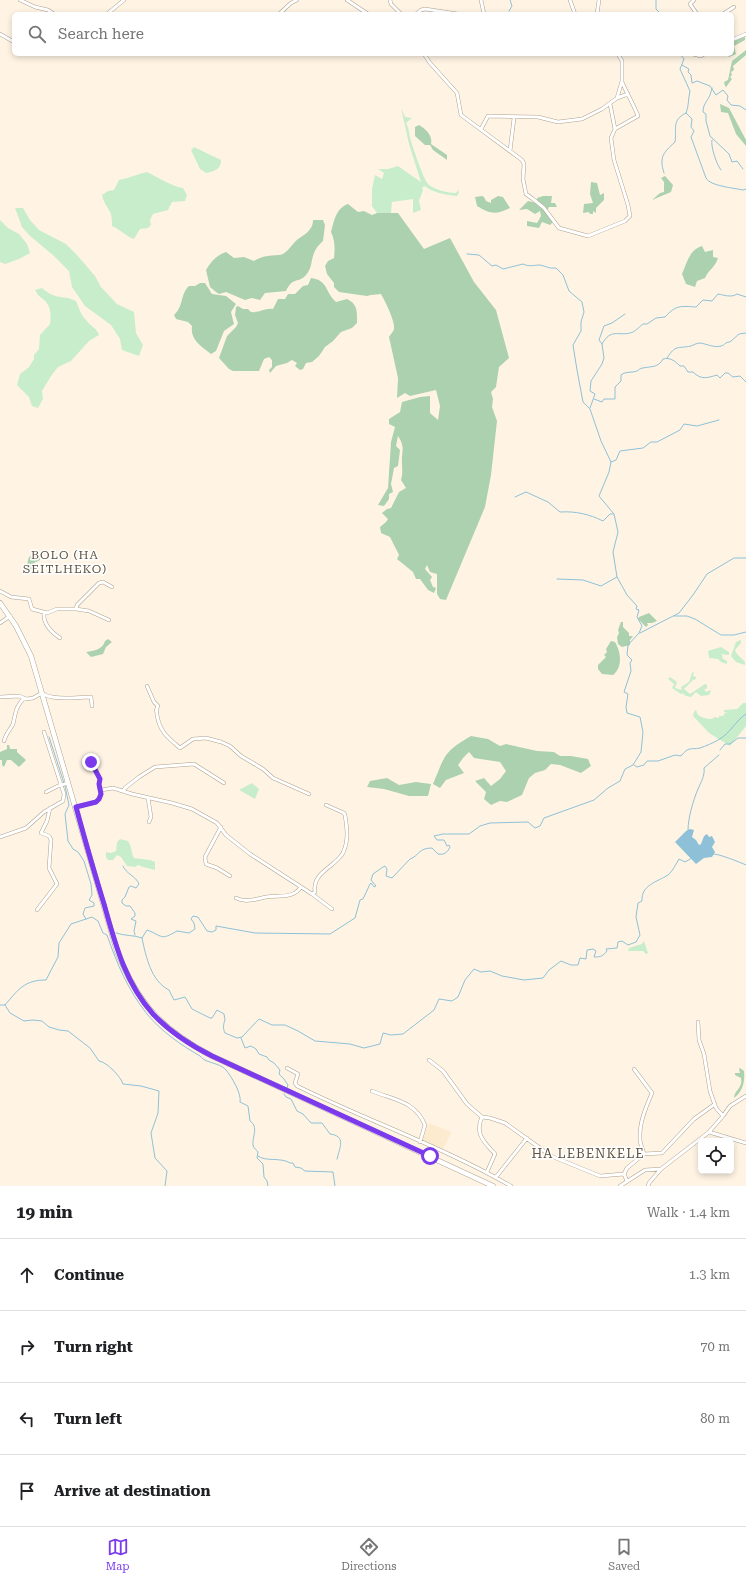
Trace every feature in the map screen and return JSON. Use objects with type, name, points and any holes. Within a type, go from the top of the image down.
[{"type":"main road","points":[[0,604],[10,616],[24,640],[31,656],[118,951],[134,987],[144,1002],[164,1024],[191,1045],[493,1186]]},
{"type":"street","points":[[20,0],[35,8],[49,12]]},
{"type":"street","points":[[109,12],[124,0]]},
{"type":"street","points":[[280,12],[297,0]]},
{"type":"street","points":[[347,0],[365,12]]},
{"type":"street","points":[[390,0],[391,4],[399,12]]},
{"type":"street","points":[[481,0],[484,12]]},
{"type":"street","points":[[570,0],[573,12]]},
{"type":"street","points":[[598,12],[599,0]]},
{"type":"street","points":[[694,0],[690,4],[696,12]]},
{"type":"street","points":[[726,12],[734,6]]},
{"type":"street","points":[[418,12],[425,9],[445,12]]},
{"type":"street","points":[[0,34],[12,41]]},
{"type":"street","points":[[734,39],[746,34]]},
{"type":"street","points":[[425,56],[457,93],[461,115],[524,163],[524,183],[526,194],[544,208],[559,228],[588,236],[625,221],[630,216],[614,160],[611,138],[615,129],[610,104]]},
{"type":"street","points":[[617,98],[622,81],[622,61],[619,56]]},
{"type":"street","points":[[615,129],[638,116],[635,106],[622,81]]},
{"type":"street","points":[[481,129],[488,116],[514,118],[538,117],[558,122],[577,121],[590,116],[617,98],[628,94]]},
{"type":"street","points":[[510,151],[514,118]]},
{"type":"street","points":[[76,609],[77,605],[99,583],[103,582],[112,587]]},
{"type":"street","points":[[0,591],[11,597],[29,599],[32,609],[44,613],[57,609],[76,609],[89,611],[109,620]]},
{"type":"street","points":[[44,613],[44,618],[49,630],[60,638]]},
{"type":"street","points":[[0,623],[10,616]]},
{"type":"street","points":[[147,686],[154,702],[158,706],[156,709],[160,726],[168,738],[180,748],[193,739],[206,738],[221,742],[230,746],[241,756],[263,769],[273,778],[309,794]]},
{"type":"street","points":[[0,697],[19,696],[24,698],[33,698],[42,693],[45,696],[59,698],[90,697],[92,706]]},
{"type":"street","points":[[4,741],[6,733],[12,726],[14,712],[24,698]]},
{"type":"street","points":[[0,837],[26,828],[50,808],[63,801],[64,794],[44,732]]},
{"type":"street","points":[[76,807],[96,802],[99,799],[101,790],[99,784],[100,779],[91,762]]},
{"type":"street","points":[[123,791],[139,777],[155,767],[177,767],[189,764],[194,764],[224,783]]},
{"type":"street","points":[[46,792],[69,782]]},
{"type":"street","points":[[101,790],[114,788],[192,809],[217,823],[226,835],[250,854],[312,894],[332,909]]},
{"type":"street","points":[[148,798],[151,817],[149,822]]},
{"type":"street","points":[[312,894],[315,892],[314,884],[317,878],[342,855],[348,834],[344,813],[326,804]]},
{"type":"street","points":[[37,910],[58,884],[49,867],[51,840],[49,836],[42,834],[50,808]]},
{"type":"street","points":[[221,828],[205,857],[206,864],[217,868],[230,876]]},
{"type":"street","points":[[236,898],[253,901],[267,897],[288,896],[298,891],[301,887]]},
{"type":"street","points":[[698,1022],[699,1040],[704,1054],[710,1091],[718,1111],[723,1116]]},
{"type":"street","points":[[429,1060],[444,1071],[467,1104],[482,1117],[505,1123],[552,1156],[600,1176],[624,1174]]},
{"type":"street","points":[[287,1068],[298,1074],[295,1083],[297,1086],[341,1108],[420,1142],[445,1151],[511,1186]]},
{"type":"street","points":[[634,1069],[652,1093],[644,1111],[641,1129],[640,1140],[644,1154]]},
{"type":"street","points":[[372,1091],[405,1103],[419,1112],[425,1125],[420,1142]]},
{"type":"street","points":[[648,1186],[661,1169],[709,1132],[730,1106],[746,1096]]},
{"type":"street","points":[[627,1181],[624,1174],[627,1168],[644,1154],[662,1153],[694,1119],[715,1104]]},
{"type":"street","points":[[482,1117],[478,1124],[481,1139],[495,1154],[487,1172]]},
{"type":"street","points":[[709,1132],[746,1143]]},
{"type":"street","points":[[496,1177],[527,1138]]},
{"type":"street","points":[[620,1186],[645,1170],[661,1169]]},
{"type":"shaded area","points":[[429,1123],[452,1132],[443,1149],[422,1141]]},
{"type":"green space","points":[[745,37],[745,40],[734,46],[734,40]]},
{"type":"green space","points":[[746,50],[746,55],[733,66],[734,70],[731,72],[732,75],[730,77],[732,79],[726,87],[724,82],[728,80],[732,61]]},
{"type":"green space","points":[[720,104],[729,108],[746,140],[746,146],[736,134],[728,113],[721,112]]},
{"type":"green space","points":[[401,108],[405,117],[412,118],[406,123],[421,170],[429,185],[446,192],[456,193],[458,190],[459,193],[457,196],[445,194],[436,192],[425,186],[422,188],[423,190],[419,201],[421,210],[413,213],[413,199],[392,202],[391,213],[377,213],[372,206],[372,189],[375,175],[382,179],[384,173],[378,169],[388,169],[398,166],[421,182],[409,144]]},
{"type":"green space","points":[[419,125],[428,133],[431,138],[431,144],[447,155],[447,160],[433,150],[430,145],[425,145],[415,136],[415,127]]},
{"type":"green space","points":[[194,147],[221,160],[219,168],[206,173],[200,169],[191,150]]},
{"type":"green space","points":[[147,172],[170,184],[183,188],[187,195],[185,201],[172,202],[168,210],[153,214],[150,220],[151,225],[148,228],[140,229],[134,239],[112,226],[110,212],[103,200],[102,195],[108,191],[114,190],[119,180]]},
{"type":"green space","points":[[665,176],[673,185],[671,192],[652,200],[660,193],[664,192],[664,182],[661,178]]},
{"type":"green space","points":[[591,182],[597,183],[600,195],[604,193],[604,200],[596,208],[596,213],[593,211],[593,214],[590,214],[589,212],[583,213],[584,204],[593,203],[590,194]]},
{"type":"green space","points":[[482,196],[486,201],[491,203],[491,200],[498,196],[503,197],[510,208],[497,213],[486,211],[477,206],[475,197]]},
{"type":"green space","points":[[552,196],[551,203],[555,203],[557,207],[549,207],[546,213],[553,222],[550,225],[542,222],[539,228],[527,226],[527,221],[537,223],[541,216],[540,211],[535,214],[527,209],[519,210],[528,201],[537,203],[537,198]]},
{"type":"green space","points":[[348,204],[358,212],[364,211],[372,215],[377,213],[398,213],[424,249],[450,238],[474,282],[496,310],[509,358],[499,367],[496,387],[491,392],[493,399],[492,407],[497,421],[491,475],[485,507],[446,600],[440,599],[437,594],[437,574],[430,572],[427,565],[425,569],[432,577],[430,580],[433,587],[436,588],[434,593],[428,590],[420,579],[416,579],[413,572],[397,559],[399,555],[390,537],[381,533],[380,527],[388,519],[382,513],[391,508],[399,492],[406,488],[401,480],[403,447],[398,436],[396,446],[400,450],[398,466],[394,468],[391,484],[393,492],[389,494],[389,499],[384,506],[378,505],[388,488],[391,442],[395,427],[389,424],[389,419],[400,412],[402,402],[420,397],[430,396],[430,413],[438,420],[440,406],[436,390],[410,396],[405,393],[397,398],[398,378],[389,337],[394,331],[394,325],[381,294],[367,296],[339,292],[334,287],[334,283],[327,274],[325,266],[328,261],[334,258],[335,251],[331,232],[333,224],[338,212]]},
{"type":"green space","points":[[15,208],[23,208],[30,220],[39,230],[66,244],[95,276],[101,287],[117,304],[134,312],[136,333],[143,345],[139,356],[122,350],[120,339],[111,325],[85,306],[72,287],[69,271],[22,227]]},
{"type":"green space","points":[[0,220],[8,228],[19,234],[27,244],[30,253],[5,264],[0,262]]},
{"type":"green space","points":[[313,220],[323,220],[325,225],[323,241],[315,250],[309,271],[303,278],[291,283],[286,291],[265,293],[260,300],[252,298],[245,300],[226,292],[219,294],[210,287],[206,270],[212,261],[220,255],[226,252],[234,258],[244,257],[254,261],[263,257],[282,255],[311,228]]},
{"type":"green space","points":[[702,246],[705,252],[713,250],[713,257],[718,258],[705,278],[697,281],[695,287],[686,284],[682,274],[691,254]]},
{"type":"green space","points":[[311,278],[321,281],[336,302],[347,299],[351,301],[357,312],[357,323],[352,328],[341,332],[325,347],[319,356],[312,362],[306,363],[303,369],[300,370],[295,366],[297,363],[292,360],[276,366],[270,373],[269,370],[272,367],[272,360],[269,357],[264,359],[259,371],[233,371],[229,369],[219,358],[227,336],[238,323],[235,315],[236,307],[238,306],[243,309],[248,309],[251,312],[273,309],[278,299],[285,299],[288,294],[295,294],[303,286],[308,285]]},
{"type":"green space","points":[[200,283],[205,283],[212,294],[226,296],[236,304],[231,312],[234,324],[224,331],[216,351],[211,354],[194,339],[192,326],[188,322],[176,319],[174,315],[179,308],[186,289],[189,286],[195,286]]},
{"type":"green space","points":[[42,288],[52,295],[76,301],[83,316],[99,335],[89,341],[71,361],[58,367],[42,391],[43,399],[38,408],[32,406],[29,397],[17,385],[20,374],[29,367],[34,359],[34,355],[39,349],[40,335],[50,324],[50,309],[48,304],[35,290]]},
{"type":"green space","points":[[38,553],[40,560],[34,563],[34,567],[27,573],[26,568],[29,557]]},
{"type":"green space","points":[[649,613],[657,621],[647,623],[648,625],[646,627],[638,619],[639,617]]},
{"type":"green space","points":[[621,622],[623,622],[623,627],[629,633],[629,636],[633,636],[630,640],[630,645],[622,647],[618,644],[617,637]]},
{"type":"green space","points":[[108,639],[112,642],[106,647],[103,654],[91,657],[86,652],[100,648]]},
{"type":"green space","points":[[741,640],[741,643],[735,650],[745,662],[745,665],[736,662],[731,656],[736,642]]},
{"type":"green space","points":[[611,641],[615,642],[617,646],[620,655],[620,664],[613,675],[602,674],[598,669],[598,665],[606,657],[604,655],[607,652],[606,649]]},
{"type":"green space","points":[[721,647],[729,652],[729,655],[721,654],[723,656],[722,658],[727,661],[727,664],[718,659],[709,658],[708,651]]},
{"type":"green space","points":[[694,671],[693,676],[696,677],[696,679],[684,689],[690,694],[705,684],[707,685],[707,688],[704,690],[707,692],[710,690],[711,691],[709,695],[701,696],[696,692],[691,697],[682,693],[681,694],[672,688],[674,684],[668,679],[670,677],[677,682],[675,688],[682,690],[681,687],[689,682]]},
{"type":"green space","points":[[743,703],[746,703],[746,726],[730,746],[709,733],[693,716],[696,710],[698,715],[704,718],[719,718],[719,716],[723,716],[725,713],[728,713],[724,712],[724,710],[737,709]]},
{"type":"green space","points":[[471,736],[488,739],[500,746],[506,744],[537,751],[554,752],[560,756],[588,759],[591,766],[581,773],[560,765],[551,764],[545,770],[535,773],[529,778],[522,795],[507,802],[500,801],[491,805],[484,799],[486,792],[475,781],[484,778],[491,786],[500,779],[506,771],[500,762],[474,758],[469,752],[458,765],[464,773],[446,780],[440,788],[433,784],[446,756],[455,746]]},
{"type":"green space","points":[[7,745],[9,745],[10,749],[17,749],[17,752],[26,760],[19,767],[11,760],[7,760],[4,767],[2,765],[2,760],[0,760],[0,752],[7,749]]},
{"type":"green space","points":[[387,778],[399,785],[416,782],[431,784],[428,796],[409,796],[384,789],[367,787],[370,781]]},
{"type":"green space","points":[[252,783],[259,789],[255,799],[239,790]]},
{"type":"green space","points":[[120,839],[128,841],[134,858],[155,862],[155,870],[138,865],[135,867],[127,866],[121,857],[117,855],[113,860],[108,860],[106,857],[106,852],[111,853],[116,851],[117,842]]},
{"type":"green space","points":[[644,941],[648,953],[646,954],[643,951],[628,951],[629,948],[642,944]]},
{"type":"green space","points":[[740,1068],[744,1071],[744,1082],[740,1093],[734,1098],[735,1093],[741,1085],[741,1078],[735,1075],[735,1073],[740,1073]]},
{"type":"water","points":[[690,829],[694,830],[692,837],[699,845],[701,844],[704,836],[707,834],[709,837],[712,836],[715,842],[712,847],[715,852],[712,857],[704,858],[696,864],[675,842]]},
{"type":"waterway","points":[[509,11],[512,6],[510,0]]},
{"type":"waterway","points":[[656,0],[656,9],[659,12]]},
{"type":"waterway","points":[[682,56],[684,59],[680,69],[690,91],[686,113],[692,119],[691,127],[694,131],[691,137],[706,178],[708,181],[717,185],[743,190],[746,189]]},
{"type":"waterway","points":[[682,65],[689,69],[688,72],[691,75],[692,83],[697,81],[710,86],[716,95],[723,90],[728,96],[727,100],[731,105],[740,106],[746,110]]},
{"type":"waterway","points":[[712,88],[703,112],[706,114],[706,121],[710,136],[729,154],[732,162],[737,161],[743,169]]},
{"type":"waterway","points":[[664,173],[662,163],[663,156],[675,142],[676,122],[686,113]]},
{"type":"waterway","points":[[712,140],[714,155],[721,170]]},
{"type":"waterway","points":[[116,933],[142,938],[147,930],[164,937],[177,931],[189,933],[195,929],[194,923],[191,919],[193,916],[198,917],[207,931],[212,932],[216,930],[216,926],[255,933],[330,934],[355,918],[360,900],[363,899],[370,884],[371,883],[374,887],[376,886],[371,880],[373,874],[385,866],[387,869],[386,876],[392,878],[410,859],[427,848],[432,848],[438,854],[444,854],[450,847],[449,845],[447,846],[444,840],[437,840],[434,836],[443,834],[469,834],[480,826],[490,823],[528,822],[535,828],[540,826],[544,818],[594,800],[608,788],[620,781],[625,769],[633,765],[641,752],[643,732],[640,717],[627,713],[626,707],[628,694],[624,692],[631,671],[630,663],[632,660],[627,655],[628,645],[639,633],[642,626],[637,617],[639,610],[636,609],[637,606],[627,595],[617,577],[613,552],[618,532],[614,514],[599,496],[609,472],[611,462],[601,441],[590,409],[583,402],[577,370],[573,345],[581,331],[581,322],[584,312],[582,302],[569,291],[563,275],[556,268],[549,268],[540,265],[529,266],[523,264],[503,269],[496,265],[492,266],[479,255],[467,254]]},
{"type":"waterway","points":[[602,344],[605,339],[612,334],[626,334],[635,331],[643,324],[647,324],[656,318],[665,317],[675,308],[696,307],[703,300],[712,301],[718,294],[730,296],[737,294],[746,297]]},
{"type":"waterway","points":[[590,408],[595,394],[590,391],[591,381],[602,364],[604,358],[602,344],[599,340],[604,326],[612,323],[625,314]]},
{"type":"waterway","points":[[667,358],[677,348],[700,343],[721,346],[727,342],[730,342],[739,334],[746,333]]},
{"type":"waterway","points":[[594,399],[602,402],[604,399],[615,399],[615,387],[621,381],[621,375],[637,371],[642,368],[652,367],[659,364],[663,359],[672,360],[680,366],[684,366],[688,372],[693,372],[701,377],[717,375],[720,378],[725,373],[728,373],[733,377],[740,376],[746,382]]},
{"type":"waterway","points":[[611,462],[616,460],[620,451],[643,448],[651,442],[657,442],[680,430],[684,424],[697,426],[719,420]]},
{"type":"waterway","points":[[515,497],[526,492],[548,502],[560,512],[571,512],[592,516],[603,521],[610,514],[613,514]]},
{"type":"waterway","points":[[640,633],[679,613],[707,574],[734,558],[746,558]]},
{"type":"waterway","points":[[557,579],[583,580],[601,586],[617,577]]},
{"type":"waterway","points":[[674,616],[687,616],[695,619],[721,635],[734,635],[746,632]]},
{"type":"waterway","points":[[634,765],[637,767],[644,765],[647,761],[658,761],[675,755],[681,756],[690,749],[700,748],[712,743],[726,734],[746,714]]},
{"type":"waterway","points":[[49,737],[64,783]]},
{"type":"waterway","points":[[720,750],[725,744],[730,744],[738,738],[746,738]]},
{"type":"waterway","points":[[688,830],[691,810],[703,776],[704,768],[719,755]]},
{"type":"waterway","points":[[65,786],[69,805],[65,814],[68,841],[84,861],[91,884],[92,895],[89,900],[94,903],[94,906],[85,908],[83,914],[86,919]]},
{"type":"waterway","points":[[713,854],[746,865]]},
{"type":"waterway","points":[[142,938],[150,968],[158,981],[169,990],[174,1000],[185,997],[192,1009],[210,1018],[212,1018],[217,1010],[224,1014],[225,1033],[237,1038],[242,1037],[259,1019],[272,1025],[285,1025],[315,1041],[350,1044],[364,1048],[380,1044],[383,1033],[391,1035],[403,1034],[434,1010],[439,999],[452,1001],[458,997],[465,980],[474,969],[481,972],[490,971],[502,976],[524,980],[543,978],[549,970],[561,961],[571,965],[578,965],[580,958],[586,959],[587,950],[593,949],[596,951],[594,957],[598,957],[602,956],[607,951],[606,949],[617,948],[618,942],[622,941],[628,945],[636,942],[640,935],[636,917],[638,903],[642,901],[644,891],[650,885],[668,875],[679,859],[685,862],[692,858]]},
{"type":"waterway","points":[[123,866],[124,869],[136,879],[139,884],[136,888],[131,886],[129,887],[125,897],[122,900],[122,903],[126,906],[130,906],[135,913],[135,916],[131,919],[136,921],[134,931],[135,935]]},
{"type":"waterway","points":[[0,1005],[5,1005],[18,990],[27,984],[38,980],[46,980],[58,957],[59,943],[71,924],[92,917],[98,921],[103,933],[107,935],[119,966],[134,996],[147,1014],[172,1038],[205,1060],[222,1067],[231,1076],[238,1090],[240,1102],[248,1106],[250,1121],[253,1123],[255,1129],[253,1146],[258,1152],[257,1158],[263,1164],[264,1177],[268,1186]]},
{"type":"waterway","points":[[5,1005],[10,1013],[24,1021],[42,1021],[49,1027],[68,1031],[90,1048],[99,1061],[106,1064],[113,1070],[123,1084],[141,1086],[159,1091],[158,1113],[151,1133],[155,1158],[167,1171],[165,1186]]},
{"type":"waterway","points":[[241,1038],[245,1048],[251,1046],[256,1049],[259,1054],[267,1057],[274,1063],[280,1070],[279,1074],[288,1085],[287,1088]]},
{"type":"waterway","points":[[284,1094],[286,1097],[291,1099],[297,1111],[303,1114],[311,1123],[322,1123],[330,1134],[338,1137],[341,1143],[337,1159]]},
{"type":"waterway","points":[[258,1156],[265,1159],[282,1160],[293,1163],[295,1167],[301,1168],[305,1171],[333,1172],[335,1186]]},
{"type":"district","name":"BOLO (HA SEITLHEKO)","points":[[65,562]]},
{"type":"district","name":"HA LEBENKELE","points":[[588,1153]]},
{"type":"route","points":[[91,762],[100,779],[99,784],[101,794],[96,802],[76,807],[118,951],[134,987],[153,1014],[191,1045],[212,1056],[430,1156]]}]
